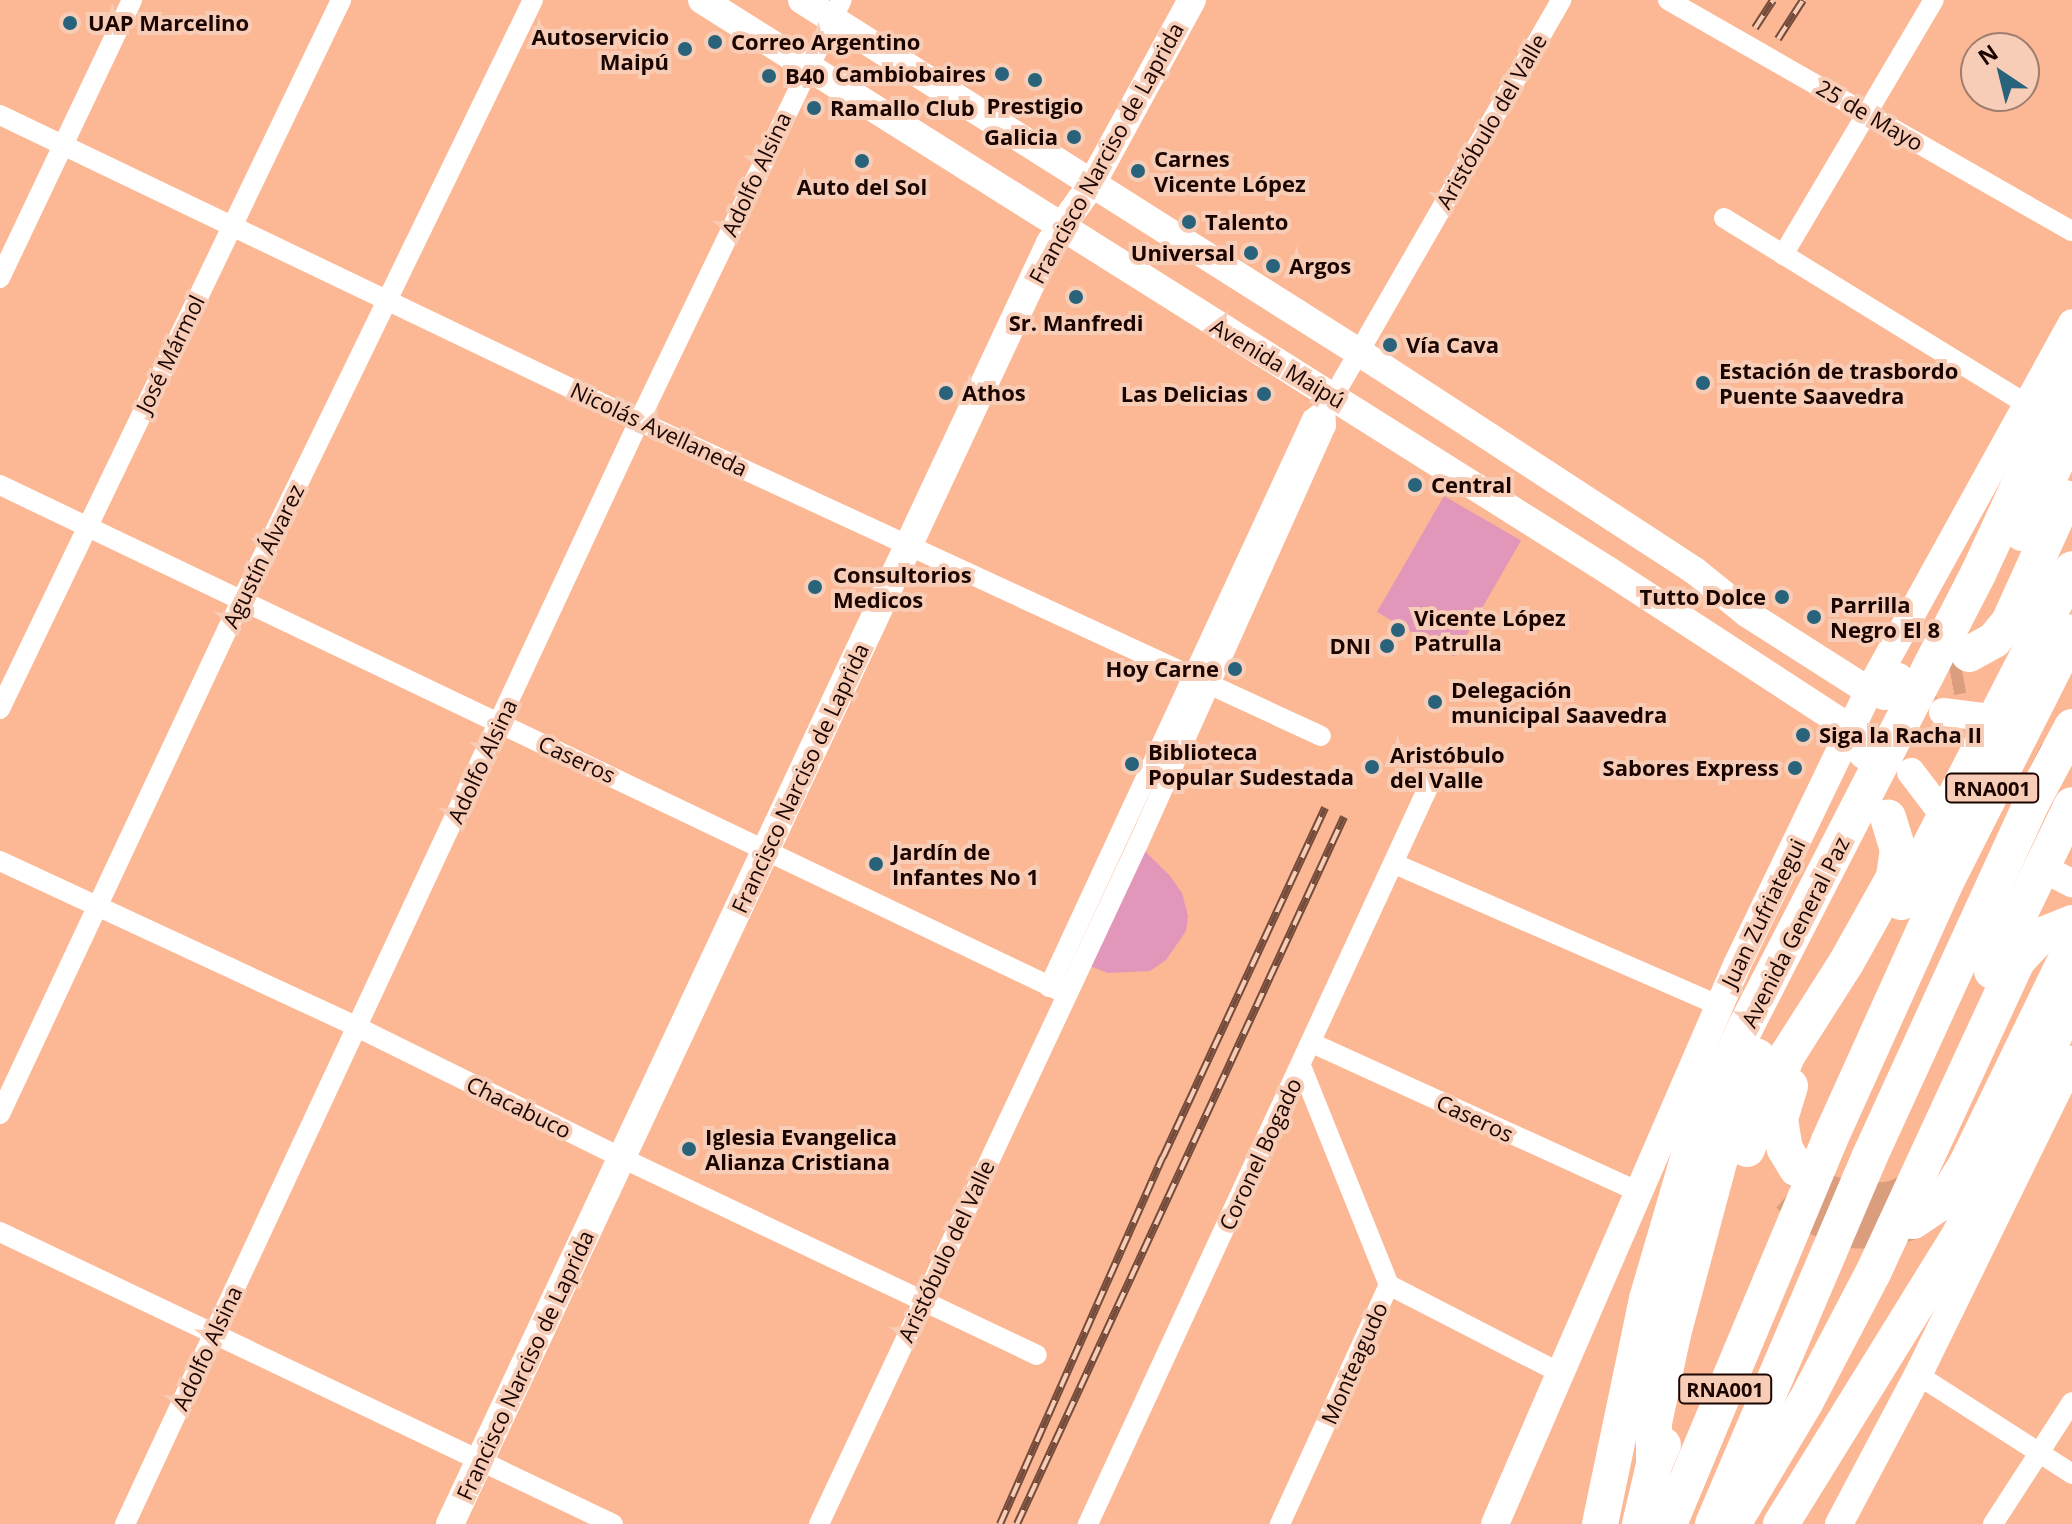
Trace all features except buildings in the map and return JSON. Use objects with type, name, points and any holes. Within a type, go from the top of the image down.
[{"type":"highway","name":"Avenida General Paz","points":[[1600,1524],[1658,1255],[1694,1138],[1746,1026],[1828,892],[1988,578],[2072,371]]},
{"type":"highway","points":[[1988,578],[2072,430]]},
{"type":"highway","points":[[2072,482],[2009,622],[1966,665],[1990,665],[2012,646],[2072,531]]},
{"type":"highway","points":[[2028,682],[2072,569]]},
{"type":"highway","name":"RNA001","points":[[1669,1524],[1829,1141],[1932,875],[2028,682],[2072,633]]},
{"type":"highway","name":"RNA001","points":[[1713,1524],[1869,1158],[2002,908],[2072,727]]},
{"type":"highway","points":[[1923,1143],[2002,908],[2072,805]]},
{"type":"highway","points":[[1654,1465],[1672,1425],[1741,1170],[1765,1104],[1788,1054],[1833,985],[1894,877],[1898,850],[1888,818]]},
{"type":"highway","points":[[1765,1104],[1763,1136],[1767,1160],[1792,1182],[1780,1119],[1783,1102],[1798,1067],[1874,953],[1932,875]]},
{"type":"highway","points":[[1640,1524],[1654,1465],[1657,1408],[1720,1158],[1767,1034],[1828,892]]},
{"type":"highway","points":[[1733,1524],[1806,1401],[1923,1143],[2017,961],[2040,936],[2072,923]]},
{"type":"highway","points":[[1927,1183],[1951,1155],[2037,967],[2051,952],[2072,941]]},
{"type":"highway","points":[[1781,1524],[1973,1209],[2060,1005],[2072,947]]},
{"type":"highway","points":[[1913,1221],[1936,1207],[1951,1190],[2060,1005]]},
{"type":"highway","points":[[1575,1524],[1636,1346]]},
{"type":"highway","points":[[1788,1524],[1807,1483]]},
{"type":"street","points":[[0,278],[132,0]]},
{"type":"street","name":"José Mármol","points":[[0,709],[85,526],[341,0]]},
{"type":"street","name":"Agustín Álvarez","points":[[0,1114],[242,598],[533,0]]},
{"type":"street","name":"Avenida Maipú","points":[[702,0],[1863,741]]},
{"type":"street","points":[[802,0],[837,9],[1091,185],[1359,352],[1688,565],[1748,614],[1888,690]]},
{"type":"street","name":"Francisco Narciso de Laprida","points":[[450,1524],[1050,243],[1091,185],[1192,0]]},
{"type":"street","name":"Aristóbulo del Valle","points":[[819,1524],[923,1300],[1058,991],[1138,844],[1200,680],[1326,426],[1329,403],[1561,0]]},
{"type":"street","name":"25 de Mayo","points":[[1668,0],[2072,231]]},
{"type":"street","points":[[1783,255],[1934,0]]},
{"type":"street","name":"Adolfo Alsina","points":[[125,1524],[639,421],[837,9]]},
{"type":"street","name":"Nicolás Avellaneda","points":[[0,115],[390,299],[639,421],[1321,736]]},
{"type":"street","points":[[1724,218],[2025,403]]},
{"type":"street","name":"Juan Zufriategui","points":[[1495,1524],[1718,1005],[1863,741],[2025,403],[2072,323]]},
{"type":"street","name":"Caseros","points":[[0,485],[765,848],[1058,991]]},
{"type":"street","points":[[1943,712],[1978,721]]},
{"type":"street","points":[[1911,772],[1941,797]]},
{"type":"street","name":"Coronel Bogado","points":[[1088,1524],[1430,783]]},
{"type":"street","name":"Chacabuco","points":[[0,861],[357,1027],[622,1158],[1037,1355]]},
{"type":"street","points":[[1395,864],[1718,1005]]},
{"type":"street","name":"Caseros","points":[[1312,1043],[1639,1192]]},
{"type":"street","points":[[1839,1524],[1918,1375],[2072,1060]]},
{"type":"street","name":"Monteagudo","points":[[1280,1524],[1389,1285],[1301,1066]]},
{"type":"street","points":[[0,1232],[613,1524]]},
{"type":"street","points":[[1389,1285],[1562,1374]]},
{"type":"street","points":[[1918,1375],[2072,1474]]},
{"type":"street","points":[[1993,1524],[2072,1402]]},
{"type":"shaded area","points":[[1444,496],[1521,540],[1454,657],[1377,612]]},
{"type":"shaded area","points":[[1138,844],[1170,876],[1182,893],[1188,916],[1186,931],[1166,960],[1150,971],[1108,973],[1082,963]]},
{"type":"tunnel","points":[[1898,687],[1963,675]]},
{"type":"tunnel","points":[[1998,737],[2072,775]]},
{"type":"tunnel","points":[[1797,1169],[1825,1192],[1860,1202],[1893,1199],[1927,1183]]},
{"type":"tunnel","points":[[1788,1194],[1812,1215],[1846,1230],[1884,1231],[1913,1221]]},
{"type":"railway","points":[[1755,28],[1773,0]]},
{"type":"railway","points":[[1778,39],[1803,0]]},
{"type":"railway","points":[[1000,1524],[1163,1157],[1325,808]]},
{"type":"railway","points":[[1017,1524],[1344,817]]},
{"type":"place","name":"UAP Marcelino","points":[[70,23]]},
{"type":"place","name":"Correo Argentino","points":[[715,42]]},
{"type":"place","name":"Autoservicio Maipú","points":[[685,49]]},
{"type":"place","name":"Cambiobaires","points":[[1002,74]]},
{"type":"place","name":"B40","points":[[769,76]]},
{"type":"place","name":"Prestigio","points":[[1035,80]]},
{"type":"place","name":"Ramallo Club","points":[[814,108]]},
{"type":"place","name":"Galicia","points":[[1074,137]]},
{"type":"place","name":"Auto del Sol","points":[[862,161]]},
{"type":"place","name":"Carnes Vicente López","points":[[1138,171]]},
{"type":"place","name":"Talento","points":[[1189,222]]},
{"type":"place","name":"Universal","points":[[1251,253]]},
{"type":"place","name":"Argos","points":[[1273,266]]},
{"type":"place","name":"Sr. Manfredi","points":[[1076,297]]},
{"type":"place","name":"Vía Cava","points":[[1390,345]]},
{"type":"place","name":"Estación de trasbordo Puente Saavedra","points":[[1703,383]]},
{"type":"place","name":"Athos","points":[[946,393]]},
{"type":"place","name":"Las Delicias","points":[[1264,394]]},
{"type":"place","name":"Central","points":[[1415,485]]},
{"type":"place","name":"Consultorios Medicos","points":[[815,587]]},
{"type":"place","name":"Tutto Dolce","points":[[1782,597]]},
{"type":"place","name":"Parrilla Negro El 8","points":[[1814,617]]},
{"type":"place","name":"Vicente López Patrulla","points":[[1398,630]]},
{"type":"place","name":"DNI","points":[[1387,646]]},
{"type":"place","name":"Hoy Carne","points":[[1235,669]]},
{"type":"place","name":"Delegación municipal Saavedra","points":[[1435,702]]},
{"type":"place","name":"Siga la Racha II","points":[[1803,735]]},
{"type":"place","name":"Biblioteca Popular Sudestada","points":[[1132,764]]},
{"type":"place","name":"Aristóbulo del Valle","points":[[1372,767]]},
{"type":"place","name":"Sabores Express","points":[[1795,768]]},
{"type":"place","name":"Jardín de Infantes No 1","points":[[876,864]]},
{"type":"place","name":"Iglesia Evangelica Alianza Cristiana","points":[[689,1149]]}]
